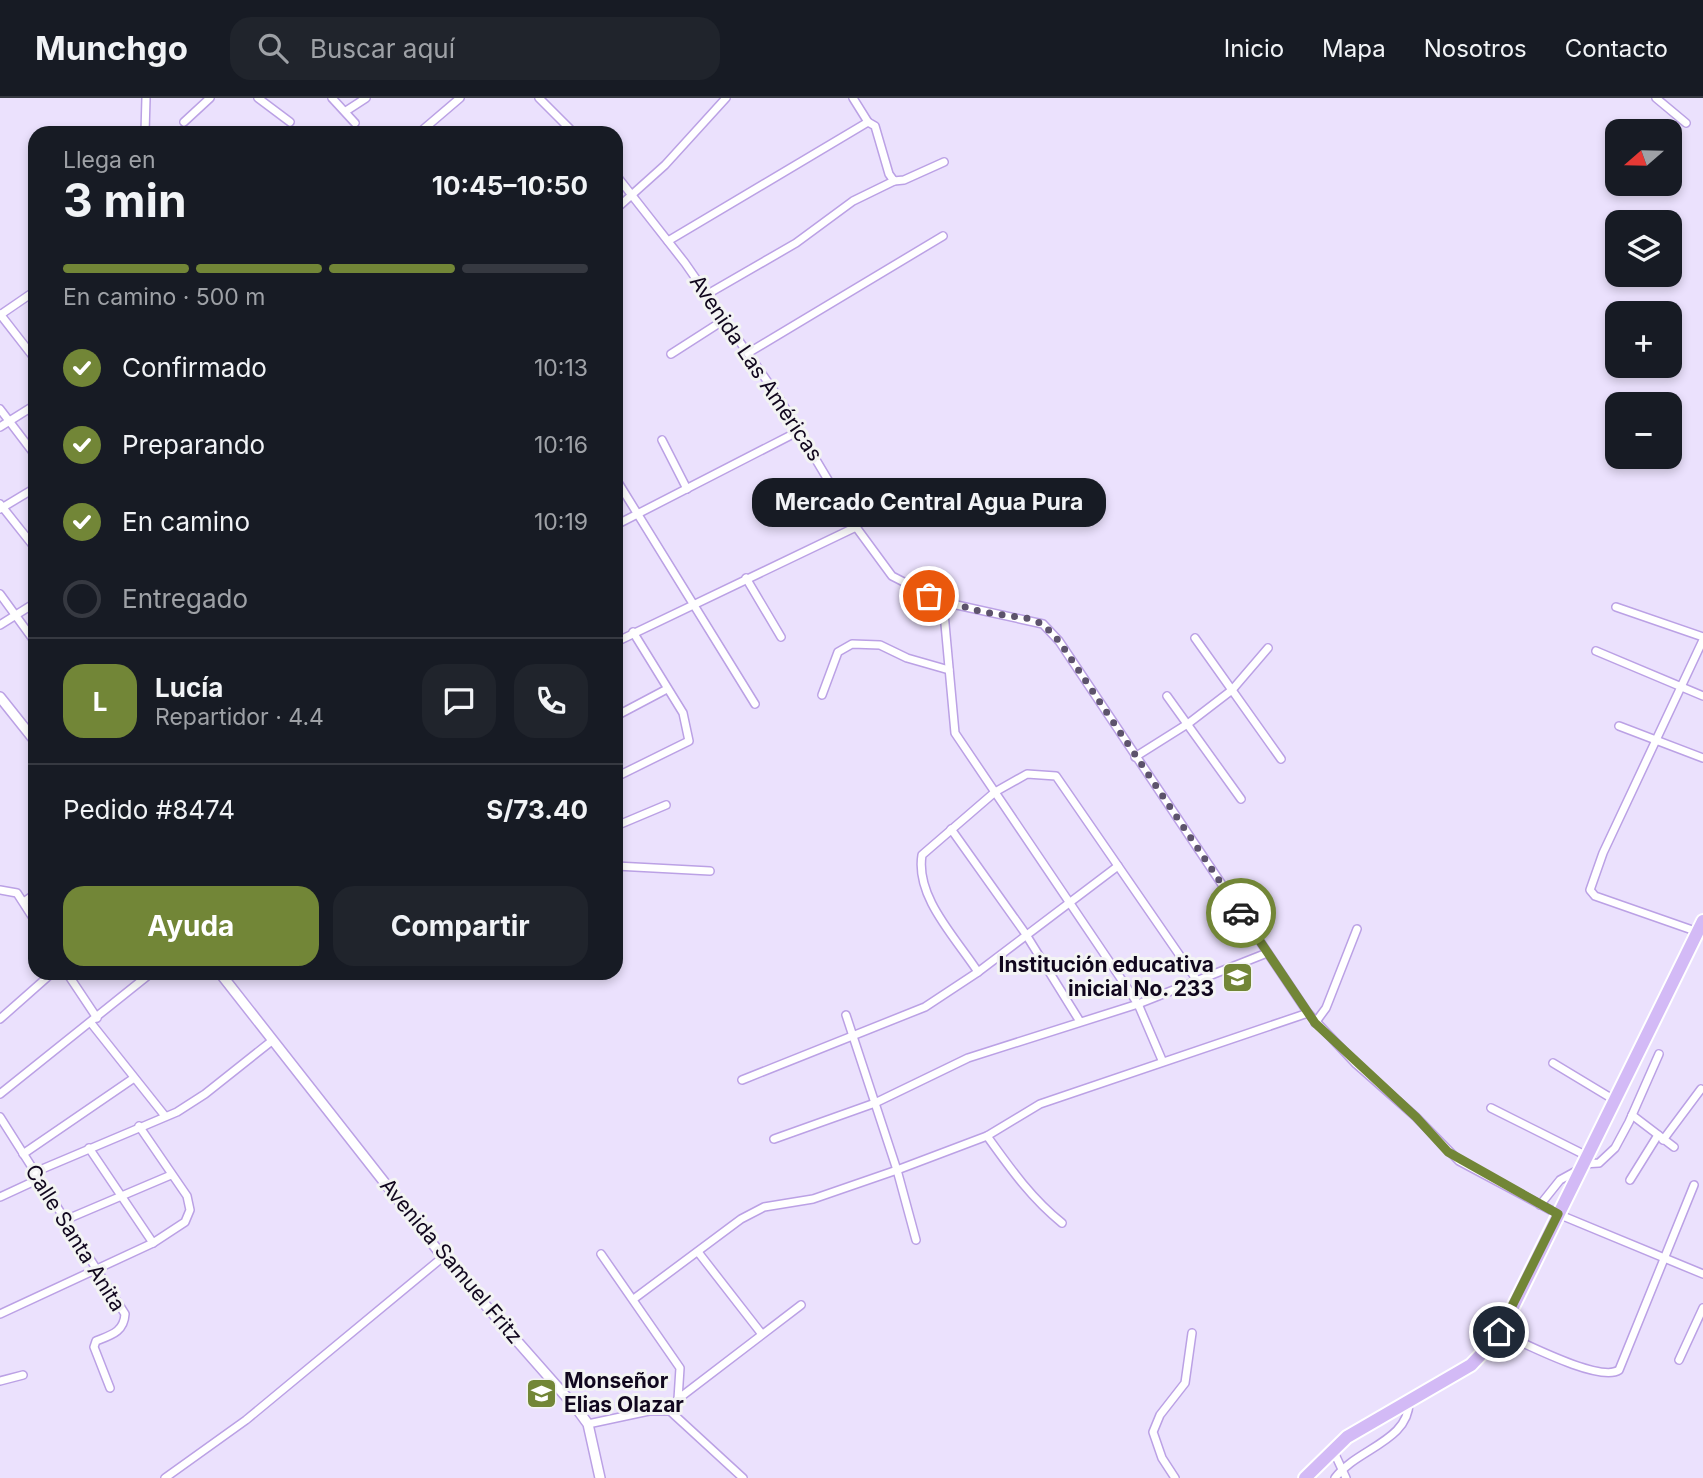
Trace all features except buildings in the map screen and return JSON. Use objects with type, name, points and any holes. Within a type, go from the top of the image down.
[{"type":"main road","points":[[1305,1478],[1333,1449],[1471,1365],[1499,1332],[1616,1101],[1700,926]]},
{"type":"street","points":[[145,126],[146,98]]},
{"type":"street","points":[[184,122],[210,98]]},
{"type":"street","points":[[258,98],[290,122]]},
{"type":"street","points":[[332,98],[355,123]]},
{"type":"street","points":[[346,111],[366,98]]},
{"type":"street","points":[[427,126],[460,98]]},
{"type":"street","points":[[539,98],[567,126]]},
{"type":"street","points":[[623,204],[634,196],[726,98]]},
{"type":"street","points":[[853,98],[868,122],[875,126],[889,174],[894,181]]},
{"type":"street","points":[[1656,98],[1686,124]]},
{"type":"street","points":[[668,241],[868,122]]},
{"type":"street","points":[[706,295],[796,243],[853,201],[894,181],[904,180],[944,162]]},
{"type":"street","name":"Avenida Las Américas","points":[[623,183],[748,353],[800,431],[856,527],[892,576],[943,602],[1043,624],[1059,641],[1315,1023],[1459,1161],[1558,1214],[1703,1274]]},
{"type":"street","points":[[748,353],[943,236]]},
{"type":"street","points":[[28,296],[0,315],[28,350]]},
{"type":"street","points":[[671,354],[724,320]]},
{"type":"street","points":[[0,409],[28,446]]},
{"type":"street","points":[[0,427],[28,410]]},
{"type":"street","points":[[623,522],[800,431]]},
{"type":"street","points":[[662,440],[687,489]]},
{"type":"street","points":[[623,490],[755,704]]},
{"type":"street","points":[[28,492],[1,507],[28,540]]},
{"type":"street","points":[[623,638],[856,527]]},
{"type":"street","points":[[746,578],[781,637]]},
{"type":"street","points":[[0,594],[28,632]]},
{"type":"street","points":[[943,602],[955,733],[1138,1004],[1162,1060]]},
{"type":"street","points":[[0,625],[28,607]]},
{"type":"street","points":[[1616,607],[1703,638],[1683,687],[1603,853],[1590,890],[1595,895],[1700,926]]},
{"type":"street","points":[[623,774],[689,741],[683,713],[633,632]]},
{"type":"street","points":[[1195,638],[1282,759]]},
{"type":"street","points":[[822,695],[838,652],[852,644],[880,645],[907,658],[949,670]]},
{"type":"street","points":[[1135,757],[1189,723],[1232,690],[1268,648]]},
{"type":"street","points":[[1596,651],[1703,696]]},
{"type":"street","points":[[623,712],[667,689]]},
{"type":"street","points":[[1167,695],[1241,799]]},
{"type":"street","points":[[0,696],[28,732]]},
{"type":"street","points":[[1619,726],[1703,758]]},
{"type":"street","points":[[978,972],[922,884],[922,855],[995,792],[1027,774],[1056,776],[1196,979]]},
{"type":"street","points":[[623,823],[666,805]]},
{"type":"street","points":[[951,829],[1025,933],[1079,1020]]},
{"type":"street","points":[[623,866],[710,872]]},
{"type":"street","points":[[742,1080],[925,1007],[978,972],[1025,933],[1118,866]]},
{"type":"street","points":[[0,890],[17,893],[28,907]]},
{"type":"street","points":[[1315,1023],[1326,1008],[1357,929]]},
{"type":"street","points":[[775,1139],[876,1103],[968,1058],[1079,1020],[1138,1004],[1267,953]]},
{"type":"street","points":[[0,1018],[44,980]]},
{"type":"street","points":[[71,980],[94,1021],[165,1116]]},
{"type":"street","points":[[0,1094],[144,980]]},
{"type":"street","name":"Avenida Samuel Fritz","points":[[226,980],[443,1257],[588,1424],[600,1478]]},
{"type":"street","points":[[635,1298],[741,1219],[764,1207],[813,1199],[897,1170],[986,1136],[1040,1104],[1162,1060],[1308,1013]]},
{"type":"street","points":[[846,1015],[897,1170],[916,1240]]},
{"type":"street","points":[[0,1197],[89,1148],[165,1116],[205,1094],[273,1040]]},
{"type":"street","points":[[1491,1108],[1583,1163],[1591,1165],[1607,1158],[1632,1115],[1659,1054]]},
{"type":"street","points":[[1553,1063],[1616,1101]]},
{"type":"street","points":[[23,1154],[134,1078]]},
{"type":"street","points":[[1630,1180],[1700,1089]]},
{"type":"street","points":[[1632,1115],[1674,1147]]},
{"type":"street","name":"Calle Santa Anita","points":[[0,1117],[125,1314],[120,1330],[96,1341],[94,1347],[110,1388]]},
{"type":"street","points":[[0,1314],[153,1244],[178,1228],[189,1215],[187,1196],[139,1126]]},
{"type":"street","points":[[986,1136],[1028,1192],[1062,1223]]},
{"type":"street","points":[[89,1148],[153,1244]]},
{"type":"street","points":[[1540,1205],[1566,1175],[1583,1163]]},
{"type":"street","points":[[65,1220],[171,1175]]},
{"type":"street","points":[[1499,1332],[1573,1364],[1613,1374],[1619,1370],[1662,1258],[1695,1185]]},
{"type":"street","points":[[698,1252],[761,1333]]},
{"type":"street","points":[[601,1254],[635,1298],[680,1368],[678,1399]]},
{"type":"street","points":[[165,1478],[246,1420],[443,1257]]},
{"type":"street","points":[[670,1411],[678,1399],[801,1305]]},
{"type":"street","points":[[1679,1360],[1703,1308]]},
{"type":"street","points":[[1175,1478],[1162,1458],[1153,1432],[1160,1415],[1185,1383],[1192,1334]]},
{"type":"street","points":[[0,1381],[23,1375]]},
{"type":"street","points":[[1335,1478],[1343,1468],[1400,1429],[1409,1414],[1409,1401]]},
{"type":"street","points":[[588,1424],[649,1411],[670,1411],[743,1478]]},
{"type":"street","points":[[1333,1449],[1346,1478]]},
{"type":"way so far","points":[[929,596],[982,612],[1026,618],[1043,624],[1059,641],[1241,913]]},
{"type":"place","name":"Mercado Central Agua Pura","points":[[929,596]]},
{"type":"place","name":"Institución educativa inicial No. 233","points":[[1237,977]]},
{"type":"place","name":"Monseñor Elias Olazar","points":[[541,1393]]},
{"type":"route","points":[[1241,913],[1315,1023],[1416,1117],[1448,1152],[1459,1161],[1558,1214],[1499,1332]]}]
